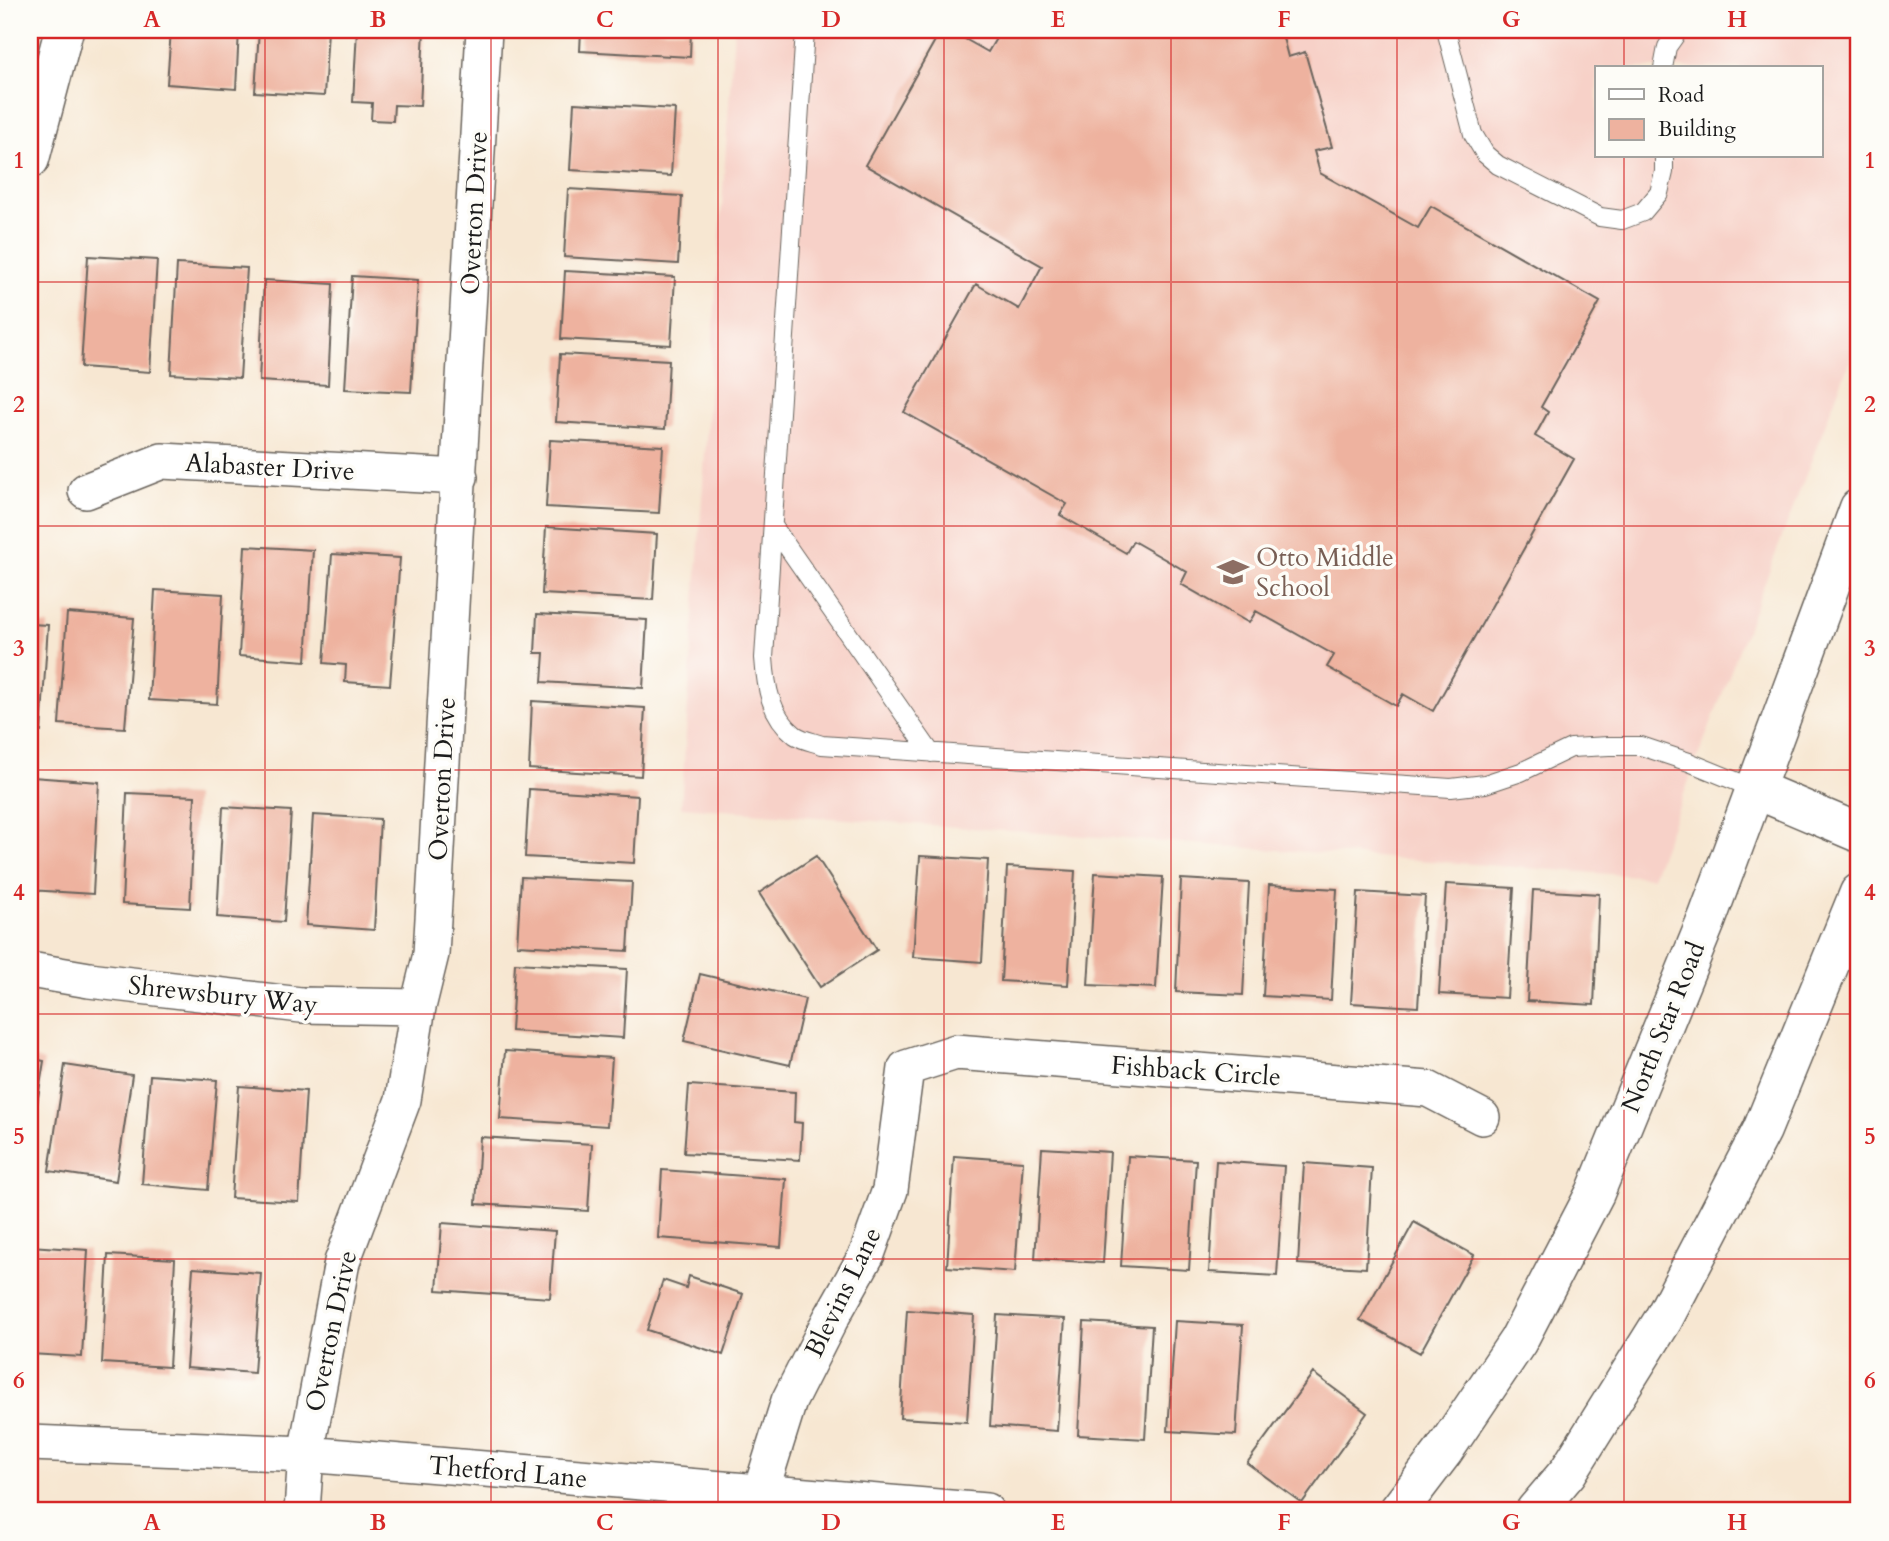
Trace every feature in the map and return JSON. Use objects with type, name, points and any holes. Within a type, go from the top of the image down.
[{"type":"main road","points":[[30,159],[64,30]]},
{"type":"main road","name":"North Star Road","points":[[1398,1511],[1443,1452],[1518,1341],[1595,1193],[1707,919],[1859,508]]},
{"type":"main road","points":[[1755,789],[1859,833]]},
{"type":"main road","points":[[1535,1511],[1567,1472],[1663,1320],[1762,1130],[1859,893]]},
{"type":"street","name":"Overton Drive","points":[[302,1511],[306,1454],[342,1262],[403,1100],[418,1007],[431,954],[484,30]]},
{"type":"street","name":"Alabaster Drive","points":[[86,491],[162,461],[460,477]]},
{"type":"street","name":"Shrewsbury Way","points":[[30,970],[89,981],[301,1006],[418,1007]]},
{"type":"street","name":"Fishback Circle","points":[[906,1068],[956,1052],[1428,1089],[1482,1117]]},
{"type":"street","name":"Blevins Lane","points":[[759,1502],[789,1401],[867,1254],[890,1190],[906,1068]]},
{"type":"street","name":"Thetford Lane","points":[[30,1443],[306,1454],[759,1502],[986,1511]]},
{"type":"lane","points":[[805,30],[764,658],[766,688],[776,715],[797,736],[822,745],[931,754],[1451,788],[1485,784],[1521,772],[1571,748],[1641,746],[1755,789]]},
{"type":"lane","points":[[1446,30],[1473,134],[1485,154],[1498,165],[1600,217],[1622,220],[1643,212],[1659,193],[1664,158]]},
{"type":"lane","points":[[1663,66],[1667,47],[1679,30]]},
{"type":"lane","points":[[773,526],[931,754]]},
{"type":"shaded area","name":"Otto Middle School","points":[[734,30],[1859,30],[1859,336],[1652,877],[681,807]]},
{"type":"building","points":[[171,30],[239,30],[236,89],[167,84]]},
{"type":"building","points":[[259,30],[328,30],[324,96],[255,92]]},
{"type":"building","points":[[357,30],[424,30],[420,106],[394,105],[393,121],[371,120],[372,103],[353,102]]},
{"type":"building","points":[[581,30],[691,30],[690,57],[580,51]]},
{"type":"building","points":[[941,30],[949,30],[988,52],[1001,30],[1281,30],[1288,57],[1305,52],[1332,147],[1314,151],[1320,173],[1418,228],[1431,206],[1600,302],[1541,407],[1548,412],[1535,436],[1574,459],[1433,711],[1403,694],[1396,706],[1327,667],[1334,655],[1256,611],[1249,623],[1181,584],[1187,572],[1133,541],[1126,553],[1060,515],[1067,504],[904,412],[976,284],[1019,309],[1042,266],[865,165]]},
{"type":"building","points":[[574,103],[675,109],[671,176],[570,170]]},
{"type":"building","points":[[568,189],[682,196],[678,264],[564,257]]},
{"type":"building","points":[[88,256],[157,260],[150,372],[81,367]]},
{"type":"building","points":[[177,264],[247,268],[240,378],[171,374]]},
{"type":"building","points":[[565,271],[675,277],[671,345],[561,339]]},
{"type":"building","points":[[352,276],[418,280],[411,392],[345,389]]},
{"type":"building","points":[[264,280],[333,284],[328,385],[259,381]]},
{"type":"building","points":[[560,354],[669,360],[665,429],[556,422]]},
{"type":"building","points":[[550,440],[663,446],[659,513],[546,507]]},
{"type":"building","points":[[546,527],[657,534],[653,600],[542,594]]},
{"type":"building","points":[[245,546],[313,550],[306,661],[239,656]]},
{"type":"building","points":[[332,554],[400,558],[390,685],[345,682],[346,665],[324,663]]},
{"type":"building","points":[[155,590],[223,594],[217,704],[149,700]]},
{"type":"building","points":[[67,613],[134,618],[125,728],[59,724]]},
{"type":"building","points":[[537,614],[647,620],[643,688],[542,682],[544,653],[535,653]]},
{"type":"building","points":[[30,624],[48,625],[41,732],[30,731]]},
{"type":"building","points":[[532,701],[645,708],[641,776],[529,769]]},
{"type":"building","points":[[32,777],[99,782],[93,894],[30,890]]},
{"type":"building","points":[[529,789],[638,796],[634,863],[525,857]]},
{"type":"building","points":[[127,793],[195,796],[190,908],[122,904]]},
{"type":"building","points":[[223,807],[291,811],[284,922],[217,917]]},
{"type":"building","points":[[313,815],[380,819],[374,930],[306,925]]},
{"type":"building","points":[[816,856],[877,950],[820,987],[759,893]]},
{"type":"building","points":[[920,856],[988,860],[982,962],[913,957]]},
{"type":"building","points":[[1007,867],[1075,871],[1068,985],[1001,981]]},
{"type":"building","points":[[1095,873],[1163,877],[1156,988],[1088,985]]},
{"type":"building","points":[[521,877],[632,882],[628,951],[517,945]]},
{"type":"building","points":[[1181,879],[1249,883],[1243,995],[1176,992]]},
{"type":"building","points":[[1446,884],[1514,888],[1507,998],[1439,994]]},
{"type":"building","points":[[1269,885],[1337,889],[1331,1000],[1263,996]]},
{"type":"building","points":[[1533,890],[1599,894],[1594,1005],[1527,1001]]},
{"type":"building","points":[[1358,892],[1425,896],[1418,1007],[1351,1003]]},
{"type":"building","points":[[515,963],[627,969],[623,1038],[511,1031]]},
{"type":"building","points":[[700,974],[805,999],[790,1065],[684,1041]]},
{"type":"building","points":[[505,1051],[612,1058],[607,1126],[500,1119]]},
{"type":"building","points":[[30,1058],[44,1061],[31,1141],[30,1140]]},
{"type":"building","points":[[65,1065],[132,1075],[116,1181],[49,1171]]},
{"type":"building","points":[[150,1075],[217,1080],[208,1190],[142,1184]]},
{"type":"building","points":[[689,1085],[795,1092],[794,1122],[802,1123],[800,1160],[684,1153]]},
{"type":"building","points":[[239,1086],[306,1091],[299,1202],[231,1198]]},
{"type":"building","points":[[480,1137],[592,1144],[588,1211],[476,1204]]},
{"type":"building","points":[[1042,1148],[1110,1152],[1103,1263],[1035,1259]]},
{"type":"building","points":[[954,1156],[1023,1161],[1015,1272],[947,1267]]},
{"type":"building","points":[[1128,1156],[1196,1160],[1189,1270],[1121,1266]]},
{"type":"building","points":[[1216,1161],[1284,1166],[1277,1276],[1209,1272]]},
{"type":"building","points":[[1304,1163],[1372,1168],[1366,1268],[1298,1264]]},
{"type":"building","points":[[662,1170],[786,1179],[781,1247],[658,1238]]},
{"type":"building","points":[[1414,1222],[1474,1255],[1420,1353],[1360,1320]]},
{"type":"building","points":[[442,1223],[555,1231],[550,1298],[437,1290]]},
{"type":"building","points":[[30,1246],[88,1250],[82,1357],[30,1354]]},
{"type":"building","points":[[108,1255],[175,1259],[169,1367],[102,1363]]},
{"type":"building","points":[[193,1268],[261,1273],[254,1373],[186,1368]]},
{"type":"building","points":[[689,1276],[743,1294],[723,1355],[647,1330],[663,1280],[686,1288]]},
{"type":"building","points":[[907,1310],[974,1315],[967,1422],[900,1418]]},
{"type":"building","points":[[997,1315],[1065,1319],[1057,1431],[990,1426]]},
{"type":"building","points":[[1175,1321],[1243,1325],[1236,1435],[1168,1431]]},
{"type":"building","points":[[1084,1322],[1152,1326],[1145,1439],[1078,1435]]},
{"type":"building","points":[[1313,1373],[1367,1413],[1302,1503],[1247,1463]]},
{"type":"place","name":"Otto Middle School","points":[[1233,572]]}]
